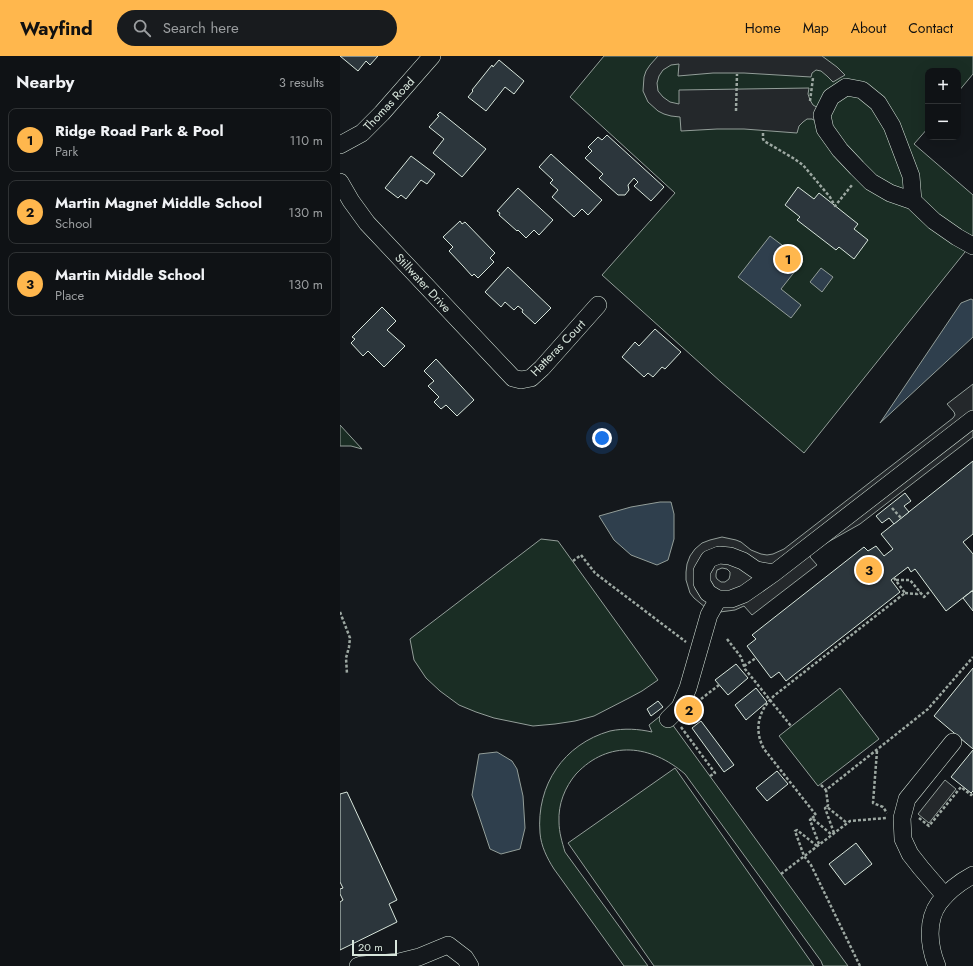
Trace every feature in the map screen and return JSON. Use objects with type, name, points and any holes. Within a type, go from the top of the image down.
[{"type":"street","name":"Thomas Road","points":[[340,145],[362,133],[382,113],[432,56]]},
{"type":"street","points":[[912,201],[911,176],[892,126],[878,103],[862,90],[846,86],[831,97],[822,115],[825,129],[840,150],[871,182],[890,193],[912,201],[934,221],[973,246]]},
{"type":"street","name":"Stillwater Drive","points":[[340,182],[351,201],[367,223],[513,378]]},
{"type":"street","name":"Hatteras Court","points":[[513,378],[521,380],[531,378],[542,368],[598,305]]},
{"type":"street","points":[[774,573],[756,570],[743,561],[730,556],[719,555],[709,559],[702,571],[702,582],[708,593],[718,599],[731,599],[744,594],[774,573],[973,419]]},
{"type":"street","points":[[674,722],[688,688],[709,615],[718,599]]},
{"type":"street","points":[[945,896],[910,854],[903,839],[902,818],[907,799],[954,742]]},
{"type":"street","points":[[937,966],[933,956],[930,939],[931,924],[935,910],[952,888],[973,875]]},
{"type":"street","points":[[358,966],[399,962],[419,957],[448,945],[465,958],[470,966]]},
{"type":"path","points":[[736,111],[737,74]]},
{"type":"path","points":[[812,84],[813,78]]},
{"type":"path","points":[[763,133],[764,141],[803,165],[830,197],[835,206],[855,181]]},
{"type":"path","points":[[892,508],[901,518]]},
{"type":"path","points":[[573,561],[581,555],[595,572],[691,646]]},
{"type":"path","points":[[905,593],[894,579],[910,580],[924,597],[931,590]]},
{"type":"path","points":[[818,845],[810,820],[816,815],[760,742],[758,735],[759,722],[764,709],[775,695],[905,593],[917,594],[920,592]]},
{"type":"path","points":[[340,612],[350,638],[346,658],[346,674]]},
{"type":"path","points":[[726,639],[741,657],[744,666],[791,726]]},
{"type":"path","points":[[826,790],[928,709],[973,657]]},
{"type":"path","points":[[744,666],[756,658]]},
{"type":"path","points":[[705,696],[719,685]]},
{"type":"path","points":[[674,722],[715,773],[710,776]]},
{"type":"path","points":[[781,874],[850,821],[889,818],[883,807],[873,803],[877,750]]},
{"type":"path","points":[[821,784],[826,790],[828,805],[825,808],[833,834]]},
{"type":"path","points":[[916,818],[919,818],[929,826],[961,787],[971,795],[973,793]]},
{"type":"path","points":[[827,807],[847,823]]},
{"type":"path","points":[[812,818],[833,834]]},
{"type":"path","points":[[818,845],[797,830],[795,831],[804,856],[810,865],[860,966]]},
{"type":"green space","points":[[604,56],[973,56],[973,74],[961,88],[961,68],[925,68],[925,131],[914,144],[973,195],[973,242],[804,453],[721,382],[602,275],[675,193],[570,97]]},
{"type":"green space","points":[[340,425],[362,449],[351,446],[340,446]]},
{"type":"green space","points":[[541,539],[558,541],[658,680],[642,691],[594,716],[575,721],[533,726],[494,718],[459,705],[426,678],[414,660],[410,639]]},
{"type":"green space","points":[[840,688],[879,739],[818,786],[779,736]]},
{"type":"green space","points":[[664,713],[848,966],[823,966],[821,961],[685,774],[672,764],[658,757],[644,752],[630,750],[616,751],[602,755],[589,763],[576,774],[563,796],[559,815],[560,833],[565,852],[648,966],[624,966],[549,861],[543,847],[540,833],[540,815],[548,783],[556,769],[567,756],[579,746],[594,737],[610,731],[631,729],[652,732],[649,725]]},
{"type":"green space","points":[[675,768],[814,966],[654,966],[568,843]]},
{"type":"shaded area","points":[[658,56],[822,56],[845,75],[833,82],[821,71],[816,70],[812,73],[811,77],[744,73],[713,73],[678,76],[679,64],[671,65],[663,70],[657,83],[658,91],[670,102],[679,104],[679,90],[809,88],[808,94],[810,100],[813,105],[820,109],[817,122],[812,119],[807,119],[799,126],[797,133],[744,129],[681,131],[680,117],[671,116],[658,111],[648,102],[643,91],[646,71]]},
{"type":"shaded area","points":[[973,384],[973,437],[860,524],[812,551],[810,557],[817,565],[752,615],[744,606],[735,610],[720,612],[706,608],[690,593],[686,580],[687,564],[695,549],[702,543],[722,537],[741,542],[751,550],[761,554],[773,554],[784,549],[953,418],[955,415],[954,412],[947,404]],"holes":[[[722,568],[727,569],[730,572],[729,579],[725,582],[721,582],[716,577],[717,570]]]},
{"type":"shaded area","points":[[945,780],[956,789],[929,823],[918,814]]},
{"type":"water","points":[[770,236],[803,261],[781,289],[801,305],[791,318],[738,277]]},
{"type":"water","points":[[821,268],[833,277],[822,292],[810,282]]},
{"type":"water","points":[[971,299],[973,300],[973,337],[880,423],[961,303]]},
{"type":"water","points":[[660,502],[671,502],[674,514],[674,539],[668,560],[657,565],[631,555],[614,540],[599,516],[631,507]]},
{"type":"water","points":[[497,752],[512,761],[517,769],[523,796],[525,828],[520,849],[501,854],[490,849],[472,795],[479,754]]},
{"type":"building","points":[[340,56],[378,56],[370,65],[366,61],[358,71]]},
{"type":"building","points":[[499,60],[524,81],[514,94],[505,87],[486,111],[468,97],[492,65],[493,67]]},
{"type":"building","points":[[440,112],[486,149],[462,177],[433,153],[444,139],[429,127],[439,116],[437,115]]},
{"type":"building","points":[[607,135],[664,187],[651,201],[634,186],[638,182],[634,178],[628,185],[629,190],[625,195],[618,195],[599,178],[603,174],[585,158],[592,151],[588,147],[598,137],[602,140]]},
{"type":"building","points":[[551,154],[602,200],[588,215],[582,209],[574,217],[552,197],[558,190],[550,183],[553,180],[539,167]]},
{"type":"building","points":[[411,156],[435,174],[427,184],[421,180],[406,199],[401,195],[398,198],[385,188]]},
{"type":"building","points":[[798,187],[814,199],[819,193],[858,224],[854,229],[868,240],[854,259],[839,247],[836,250],[797,220],[800,217],[785,205]]},
{"type":"building","points":[[518,188],[553,220],[539,235],[534,230],[526,238],[499,215],[500,213],[497,211]]},
{"type":"building","points":[[460,221],[462,224],[465,222],[495,253],[490,258],[494,262],[478,278],[474,274],[472,276],[449,251],[453,247],[443,237]]},
{"type":"building","points":[[508,267],[551,308],[535,324],[522,312],[523,310],[518,306],[514,310],[505,302],[501,307],[485,292]]},
{"type":"building","points":[[382,307],[396,321],[387,330],[405,346],[384,367],[368,351],[363,356],[351,343],[355,339],[352,337]]},
{"type":"building","points":[[655,329],[681,352],[665,369],[662,367],[653,377],[648,373],[644,377],[622,357],[635,342],[639,346]]},
{"type":"building","points":[[436,359],[474,400],[457,416],[446,405],[441,409],[434,402],[439,397],[428,386],[434,381],[424,371]]},
{"type":"building","points":[[973,461],[973,534],[963,542],[973,554],[973,590],[946,611],[915,569],[911,572],[908,567],[891,580],[900,592],[786,681],[779,672],[771,678],[747,646],[756,639],[752,635],[864,547],[868,551],[876,546],[884,556],[893,549],[881,534]]},
{"type":"building","points":[[905,493],[911,501],[904,506],[909,512],[894,524],[889,518],[882,523],[876,516]]},
{"type":"building","points":[[972,591],[973,592],[973,611],[963,598]]},
{"type":"building","points":[[736,664],[748,678],[728,695],[715,680]]},
{"type":"building","points":[[973,668],[973,749],[934,716]]},
{"type":"building","points":[[756,688],[767,702],[746,720],[735,705]]},
{"type":"building","points":[[658,701],[663,707],[651,716],[647,709]]},
{"type":"building","points":[[701,721],[734,765],[724,772],[692,728]]},
{"type":"building","points":[[973,750],[973,791],[971,793],[951,777]]},
{"type":"building","points":[[777,771],[788,784],[767,801],[756,788]]},
{"type":"building","points":[[347,792],[397,900],[389,904],[397,922],[340,950],[340,902],[343,900],[340,894],[340,889],[343,888],[340,882],[340,794]]},
{"type":"building","points":[[856,843],[872,864],[845,885],[829,864]]},
{"type":"place","name":"Ridge Road Park & Pool","points":[[788,259]]},
{"type":"place","name":"Martin Middle School","points":[[869,570]]},
{"type":"place","name":"Martin Magnet Middle School","points":[[689,710]]}]
